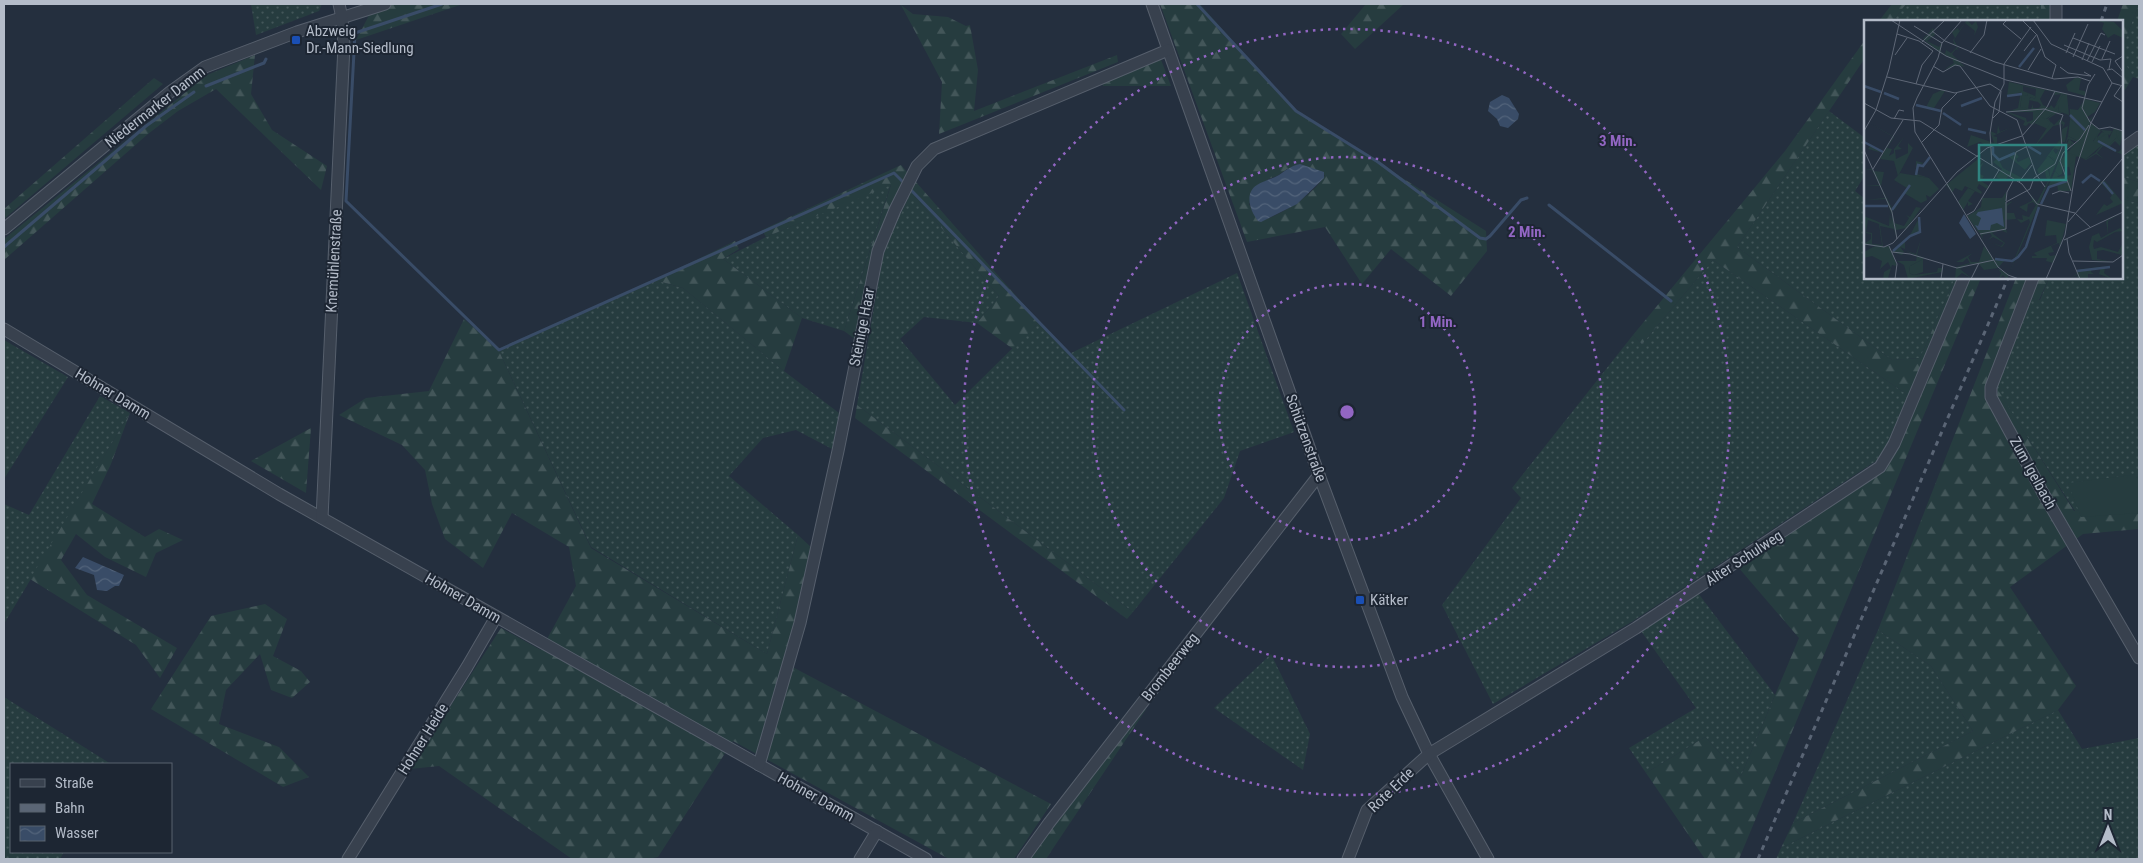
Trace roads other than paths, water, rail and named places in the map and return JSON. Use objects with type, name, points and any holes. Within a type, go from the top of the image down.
[{"type":"street","name":"Knemühlenstraße","points":[[322,518],[343,55],[342,18],[339,4]]},
{"type":"street","name":"Niedermarker Damm","points":[[4,229],[170,92],[205,67],[294,33],[385,4]]},
{"type":"street","name":"Schützenstraße","points":[[1152,4],[1319,475],[1402,697],[1429,754],[1488,859]]},
{"type":"street","points":[[2056,4],[2056,20]]},
{"type":"street","name":"Steinige Haar","points":[[759,765],[800,623],[838,451],[878,251],[895,210],[917,166],[934,149],[1168,50]]},
{"type":"street","points":[[2123,147],[2139,137]]},
{"type":"street","name":"Alter Schulweg","points":[[1429,754],[1636,628],[1880,467],[1894,444],[1964,279]]},
{"type":"street","name":"Zum Igelbach","points":[[2033,279],[1991,387],[1991,397],[2043,493],[2139,658]]},
{"type":"street","name":"Hohner Damm","points":[[4,329],[322,518],[926,859]]},
{"type":"street","name":"Brombeerweg","points":[[1023,859],[1319,475]]},
{"type":"street","name":"Hohner Heide","points":[[348,859],[496,617]]},
{"type":"street","name":"Rote Erde","points":[[1348,859],[1367,810],[1429,754]]},
{"type":"street","points":[[860,859],[877,832]]},
{"type":"water","points":[[1502,95],[1509,98],[1519,114],[1518,119],[1508,128],[1500,126],[1497,119],[1488,111],[1490,102]]},
{"type":"water","points":[[1300,164],[1324,172],[1324,178],[1297,204],[1261,222],[1258,221],[1251,207],[1249,197],[1253,188]]},
{"type":"water","points":[[83,557],[124,575],[119,586],[115,586],[107,591],[97,590],[94,575],[75,568]]},
{"type":"waterway","points":[[355,33],[442,4]]},
{"type":"waterway","points":[[1197,4],[1296,111],[1378,162],[1480,238],[1486,239],[1490,236],[1521,200],[1527,198]]},
{"type":"waterway","points":[[355,33],[346,201],[499,350],[894,173],[902,181]]},
{"type":"waterway","points":[[206,86],[264,63],[266,59]]},
{"type":"waterway","points":[[4,247],[146,126],[194,92]]},
{"type":"waterway","points":[[911,190],[1124,410]]},
{"type":"waterway","points":[[1549,205],[1671,301]]},
{"type":"railway","points":[[2101,20],[2107,4]]},
{"type":"railway","points":[[1758,859],[2008,279]]},
{"type":"place","name":"Abzweig Dr.-Mann-Siedlung","points":[[296,40]]},
{"type":"place","name":"Kätker","points":[[1360,600]]}]
